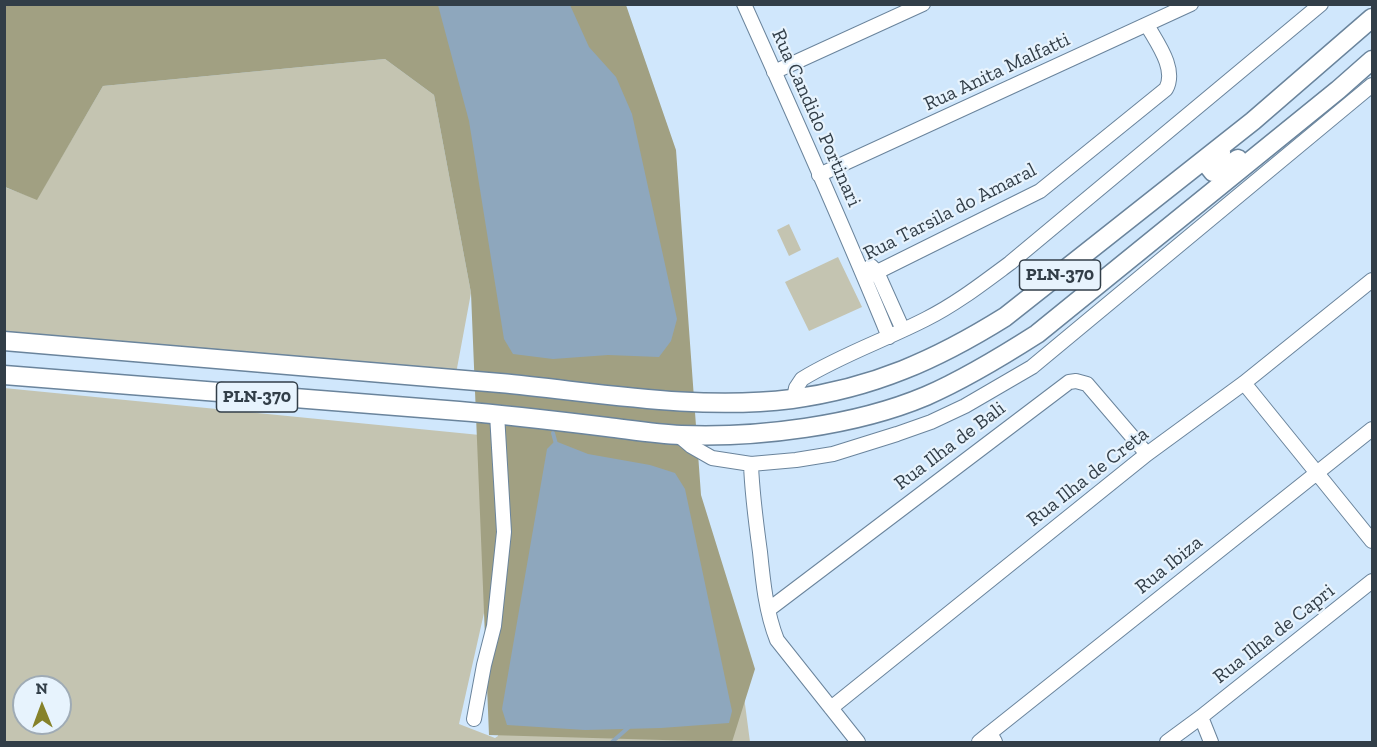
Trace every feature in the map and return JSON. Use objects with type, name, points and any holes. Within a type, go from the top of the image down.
[{"type":"main road","points":[[1356,32],[1372,7]]},
{"type":"main road","name":"PLN-370","points":[[4,341],[687,401],[761,402],[794,398],[867,383],[902,372],[970,339],[1005,317],[1253,121],[1372,18]]},
{"type":"main road","name":"PLN-370","points":[[4,375],[497,414],[678,435],[723,436],[841,421],[923,397],[1005,355],[1046,327],[1372,60]]},
{"type":"main road","points":[[1253,121],[1244,133],[1210,161],[1209,167],[1213,172],[1219,172],[1313,101],[1338,90]]},
{"type":"street","name":"Rua Candido Portinari","points":[[744,4],[853,248],[903,330]]},
{"type":"street","points":[[774,72],[923,4]]},
{"type":"street","name":"Rua Anita Malfatti","points":[[819,175],[1191,4]]},
{"type":"street","points":[[794,398],[796,388],[802,379],[928,319],[1010,263],[1321,4]]},
{"type":"street","name":"Rua Tarsila do Amaral","points":[[871,275],[1040,191],[1166,89],[1170,73],[1147,25]]},
{"type":"street","points":[[678,435],[691,446],[712,458],[751,464],[833,454],[931,422],[1007,383],[1032,367],[1372,85]]},
{"type":"street","name":"Rua Candido Portinari","points":[[871,275],[889,337]]},
{"type":"street","name":"Rua Ilha de Creta","points":[[831,708],[1147,454],[1244,383],[1372,280]]},
{"type":"street","name":"Rua Ilha de Bali","points":[[768,610],[1069,382],[1087,384],[1147,454]]},
{"type":"street","points":[[1244,383],[1372,541]]},
{"type":"street","points":[[474,719],[484,665],[495,626],[504,532],[497,414]]},
{"type":"street","name":"Rua Ibiza","points":[[988,739],[1372,429]]},
{"type":"street","points":[[751,464],[768,610],[777,640],[858,742]]},
{"type":"street","name":"Rua Ilha de Capri","points":[[1167,742],[1372,581]]},
{"type":"street","points":[[1201,717],[1211,742]]},
{"type":"green space","points":[[385,59],[434,95],[471,293],[455,379],[5,342],[4,187],[37,199],[103,86]]},
{"type":"green space","points":[[789,224],[801,250],[789,256],[777,230]]},
{"type":"green space","points":[[838,257],[862,307],[809,331],[785,282]]},
{"type":"green space","points":[[4,388],[490,436],[491,582],[459,724],[495,738],[498,736],[498,713],[743,689],[750,742],[6,742]]},
{"type":"shaded area","points":[[4,5],[626,5],[676,150],[701,495],[755,669],[732,742],[489,735],[471,293],[434,95],[385,59],[103,86],[37,200],[5,187]]},
{"type":"water","points":[[438,5],[570,5],[589,47],[616,77],[632,114],[677,319],[671,341],[659,357],[608,355],[553,359],[513,354],[504,339],[469,121]]},
{"type":"water","points":[[555,441],[588,454],[650,465],[675,473],[685,489],[732,711],[729,723],[585,730],[507,725],[502,709],[547,449]]},
{"type":"waterway","points":[[553,433],[556,444]]},
{"type":"waterway","points":[[612,742],[629,727]]}]
